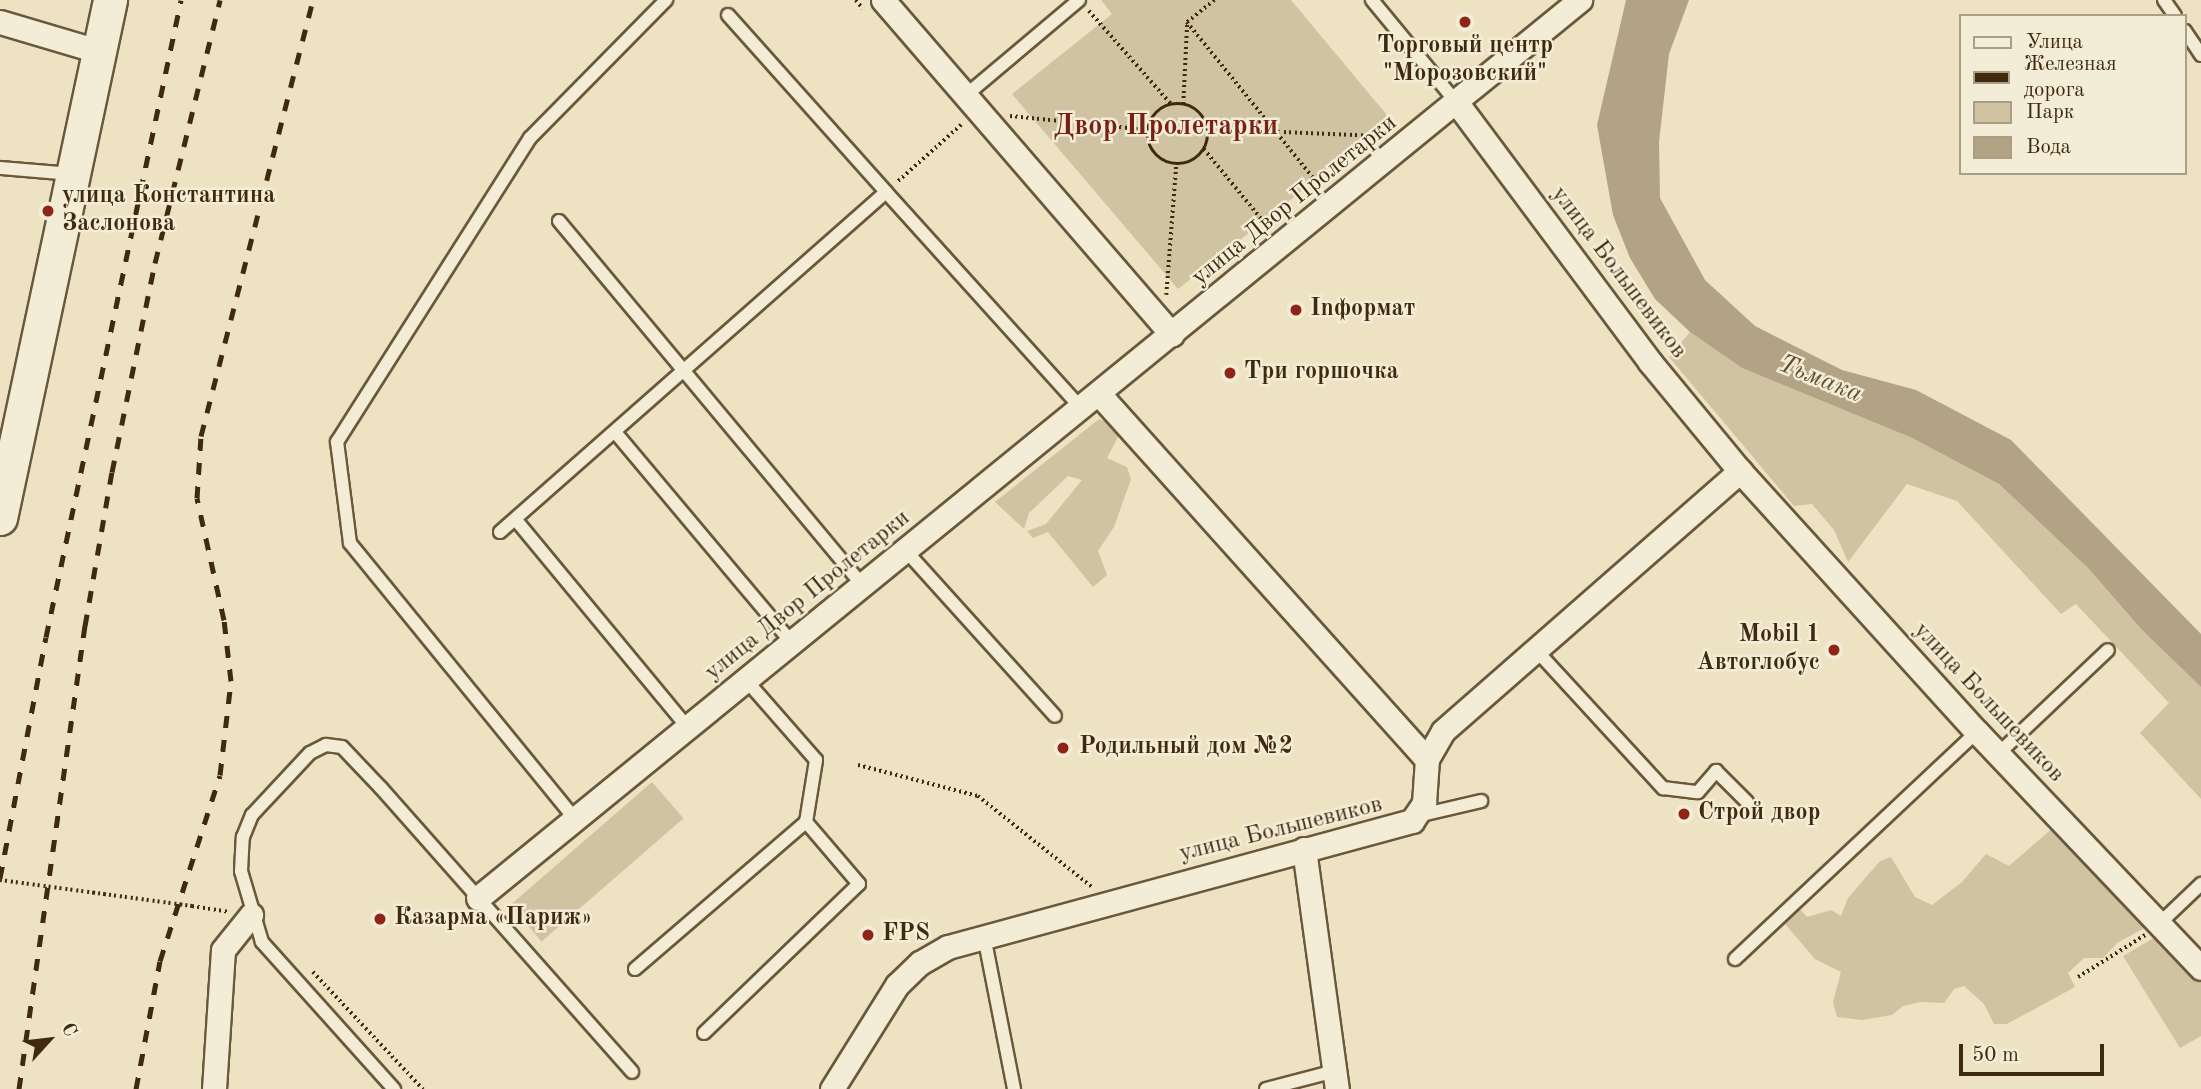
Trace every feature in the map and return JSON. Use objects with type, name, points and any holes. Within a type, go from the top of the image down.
[{"type":"main road","points":[[1,508],[110,0]]},
{"type":"street","points":[[883,0],[1171,335]]},
{"type":"street","name":"улица Двор Пролетарки","points":[[478,898],[1283,245],[1580,0]]},
{"type":"street","points":[[0,22],[98,51]]},
{"type":"street","name":"улица Большевиков","points":[[1457,103],[1650,362],[1740,471],[1976,732],[2201,968]]},
{"type":"street","points":[[1090,401],[1427,760]]},
{"type":"street","name":"улица Большевиков","points":[[832,1089],[904,977],[938,952],[984,936],[1304,849],[1401,826],[1417,817],[1425,798],[1427,760],[1443,731],[1740,471]]},
{"type":"street","points":[[1304,849],[1336,1080]]},
{"type":"street","points":[[214,1089],[223,950],[251,915]]},
{"type":"lane","points":[[575,820],[350,543],[337,442],[530,138],[666,0]]},
{"type":"lane","points":[[965,96],[1079,0]]},
{"type":"lane","points":[[1371,0],[1457,103]]},
{"type":"lane","points":[[728,15],[886,192],[1090,401]]},
{"type":"lane","points":[[2187,34],[2201,55]]},
{"type":"lane","points":[[0,168],[72,174]]},
{"type":"lane","points":[[500,532],[886,192]]},
{"type":"lane","points":[[559,221],[863,586]]},
{"type":"lane","points":[[615,432],[792,643]]},
{"type":"lane","points":[[516,520],[688,728]]},
{"type":"lane","points":[[906,551],[1055,716]]},
{"type":"lane","points":[[1536,650],[1663,788],[1698,792],[1716,771],[1747,802]]},
{"type":"lane","points":[[1998,754],[2108,650]]},
{"type":"lane","points":[[635,969],[806,822],[816,760],[746,680]]},
{"type":"lane","points":[[1735,959],[1976,732]]},
{"type":"lane","points":[[394,1089],[262,942],[251,915],[241,872],[243,837],[252,815],[310,753],[326,745],[342,747],[632,1072]]},
{"type":"lane","points":[[1417,817],[1481,801]]},
{"type":"lane","points":[[705,1032],[859,884],[806,822]]},
{"type":"lane","points":[[2160,923],[2201,884]]},
{"type":"lane","points":[[984,936],[1014,1089]]},
{"type":"lane","points":[[1266,1089],[1336,1080]]},
{"type":"path","points":[[1079,0],[1171,104]]},
{"type":"path","points":[[1183,104],[1187,22],[1214,0]]},
{"type":"path","points":[[1187,22],[1334,203]]},
{"type":"path","points":[[1171,104],[1183,104],[1201,114],[1207,129],[1204,149],[1188,162],[1171,163],[1152,150],[1148,130],[1153,116],[1171,104]]},
{"type":"path","points":[[886,192],[963,123],[981,114],[1148,130]]},
{"type":"path","points":[[1207,129],[1385,136]]},
{"type":"path","points":[[1204,149],[1283,245]]},
{"type":"path","points":[[858,765],[978,796],[1110,902]]},
{"type":"path","points":[[0,880],[251,915]]},
{"type":"path","points":[[2078,977],[2160,923]]},
{"type":"path","points":[[305,964],[423,1089]]},
{"type":"green space","points":[[1101,0],[1291,0],[1391,120],[1178,289],[1012,94],[1112,14]]},
{"type":"green space","points":[[1690,332],[1742,368],[1912,438],[1999,484],[2088,568],[2142,630],[2201,687],[2201,799],[2140,733],[2169,703],[2076,604],[2061,614],[1957,501],[1907,484],[1848,562],[1834,530],[1812,504],[1794,506],[1669,357]]},
{"type":"green space","points":[[1099,419],[1122,429],[1107,458],[1127,467],[1131,479],[1114,527],[1098,551],[1107,575],[1093,587],[1048,532],[1033,538],[1027,531],[1046,524],[1082,480],[1068,476],[1029,513],[1024,529],[995,502]]},
{"type":"green space","points":[[652,782],[683,818],[542,942],[510,905]]},
{"type":"green space","points":[[2055,826],[2150,925],[2117,943],[2103,958],[2084,958],[2068,973],[2075,987],[2007,1024],[1994,1024],[1984,1004],[1964,986],[1954,989],[1944,1003],[1921,1002],[1903,1006],[1892,1015],[1862,1020],[1837,1017],[1833,1002],[1841,972],[1815,959],[1786,925],[1785,919],[1797,906],[1807,917],[1831,910],[1841,916],[1848,898],[1880,861],[1891,857],[1915,897],[1932,905],[1962,882],[1986,854],[2009,866]]},
{"type":"green space","points":[[2159,935],[2201,981],[2201,1036],[2180,1048],[2123,956]]},
{"type":"water","name":"Тьмака","points":[[1626,0],[1689,0],[1669,54],[1659,142],[1660,198],[1705,280],[1755,326],[1842,370],[1916,390],[2011,440],[2201,634],[2201,687],[2142,630],[2088,568],[1999,484],[1912,438],[1742,368],[1690,332],[1655,299],[1630,258],[1613,215],[1597,125]]},
{"type":"railway","points":[[0,878],[46,637],[181,0]]},
{"type":"railway","points":[[19,1089],[85,626],[112,472],[155,263],[220,0]]},
{"type":"railway","points":[[136,1089],[160,961],[220,775],[231,681],[224,620],[197,498],[201,436],[313,0]]},
{"type":"place","name":"Торговый центр \"Морозовский\"","points":[[1465,22]]},
{"type":"place","name":"улица Константина Заслонова","points":[[48,211]]},
{"type":"place","name":"Inформат","points":[[1296,310]]},
{"type":"place","name":"Три горшочка","points":[[1230,373]]},
{"type":"place","name":"Mobil 1 Автоглобус","points":[[1834,650]]},
{"type":"place","name":"Родильный дом №2","points":[[1063,748]]},
{"type":"place","name":"Строй двор","points":[[1684,814]]},
{"type":"place","name":"Казарма «Париж»","points":[[380,919]]},
{"type":"place","name":"FPS","points":[[868,935]]},
{"type":"district","name":"Двор Пролетарки","points":[[1166,127]]}]
